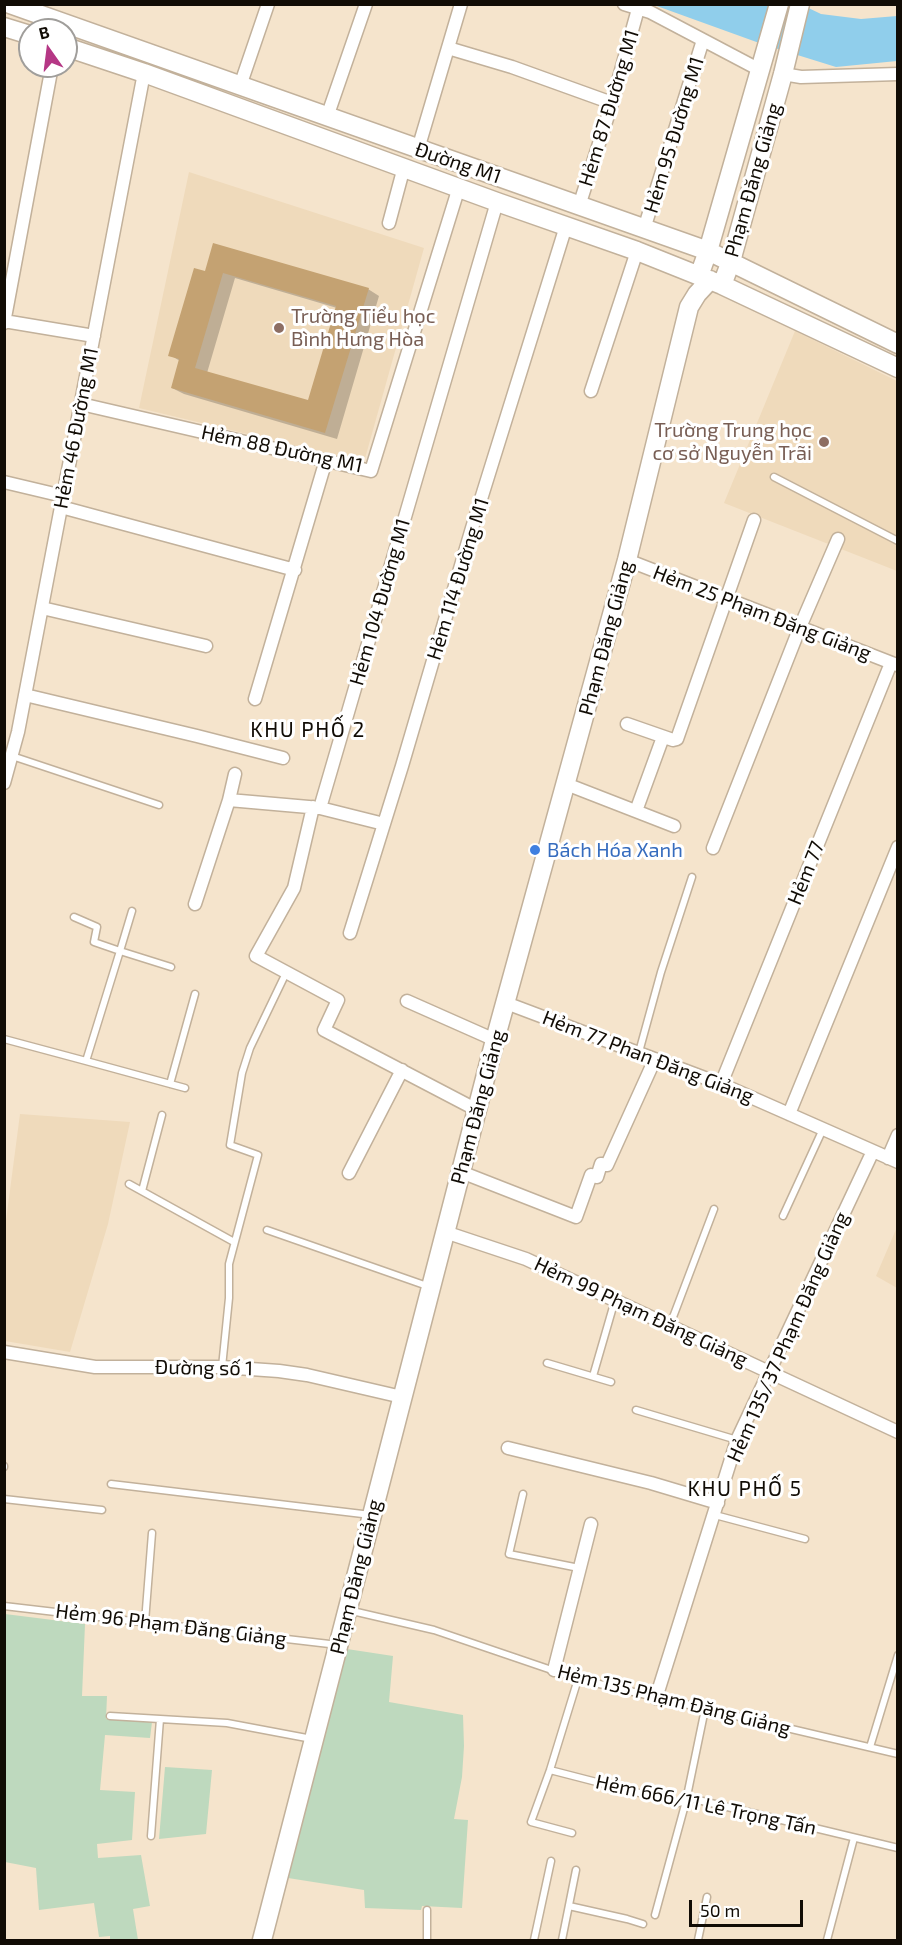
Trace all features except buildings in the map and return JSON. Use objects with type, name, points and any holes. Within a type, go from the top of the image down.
[{"type":"street","name":"Đường M1","points":[[10,4],[42,18]]},
{"type":"street","points":[[240,86],[268,4]]},
{"type":"street","points":[[327,117],[366,4]]},
{"type":"street","points":[[418,149],[460,4]]},
{"type":"street","points":[[624,4],[650,12],[760,70]]},
{"type":"street","name":"Phạm Đăng Giảng","points":[[710,281],[708,251],[778,4]]},
{"type":"street","name":"Phạm Đăng Giảng","points":[[262,1941],[495,1040],[627,560],[689,307],[697,294],[731,261],[800,4]]},
{"type":"street","name":"Hẻm 87 Đường M1","points":[[579,206],[612,103],[638,9]]},
{"type":"street","name":"Đường M1","points":[[78,32],[240,86],[708,251],[897,344]]},
{"type":"street","name":"Hẻm 95 Đường M1","points":[[645,229],[703,40]]},
{"type":"street","points":[[448,48],[512,67],[612,103]]},
{"type":"street","name":"Đường M1","points":[[78,51],[637,251],[710,281],[897,368]]},
{"type":"street","name":"Hẻm 46 Đường M1","points":[[4,783],[18,732],[144,73]]},
{"type":"street","points":[[783,74],[801,77],[897,74]]},
{"type":"street","points":[[50,78],[5,322],[94,336]]},
{"type":"street","points":[[389,223],[404,167]]},
{"type":"street","name":"Hẻm 88 Đường M1","points":[[81,404],[371,471],[459,187]]},
{"type":"street","name":"Hẻm 104 Đường M1","points":[[287,972],[256,956],[294,888],[497,202]]},
{"type":"street","name":"Hẻm 114 Đường M1","points":[[350,933],[566,226]]},
{"type":"street","points":[[591,391],[637,251]]},
{"type":"street","points":[[255,699],[326,460]]},
{"type":"street","points":[[4,482],[62,502],[295,570]]},
{"type":"street","points":[[627,724],[673,740],[677,738],[754,520]]},
{"type":"street","points":[[713,848],[800,627],[838,539]]},
{"type":"street","name":"Hẻm 25 Phạm Đăng Giảng","points":[[627,560],[894,664]]},
{"type":"street","points":[[42,608],[206,646]]},
{"type":"street","name":"Hẻm 77","points":[[721,1084],[894,664]]},
{"type":"street","points":[[25,695],[283,758]]},
{"type":"street","points":[[4,729],[18,732]]},
{"type":"street","points":[[636,811],[663,737]]},
{"type":"street","points":[[195,904],[229,800],[235,774]]},
{"type":"street","points":[[566,784],[674,826]]},
{"type":"street","points":[[229,800],[316,808],[384,824]]},
{"type":"street","points":[[789,1114],[897,847]]},
{"type":"street","points":[[287,972],[338,1000],[324,1030],[477,1110]]},
{"type":"street","points":[[407,1001],[495,1040]]},
{"type":"street","name":"Hẻm 77 Phan Đăng Giảng","points":[[506,1003],[721,1084],[893,1160]]},
{"type":"street","points":[[461,1172],[576,1217],[591,1175],[597,1177],[601,1164],[607,1165],[655,1059]]},
{"type":"street","points":[[349,1173],[402,1071]]},
{"type":"street","points":[[893,1160],[897,1135]]},
{"type":"street","name":"Hẻm 135/37 Phạm Đăng Giảng","points":[[656,1698],[737,1440],[873,1151]]},
{"type":"street","name":"Hẻm 99 Phạm Đăng Giảng","points":[[445,1232],[526,1259],[897,1432]]},
{"type":"street","name":"Đường số 1","points":[[4,1352],[95,1367],[222,1367],[279,1371],[402,1396]]},
{"type":"street","points":[[508,1448],[651,1483],[716,1509]]},
{"type":"street","points":[[554,1670],[591,1524]]},
{"type":"lane","points":[[774,477],[897,542]]},
{"type":"lane","points":[[11,756],[159,805]]},
{"type":"lane","points":[[639,1052],[661,972],[692,877]]},
{"type":"lane","points":[[86,1061],[132,911]]},
{"type":"lane","points":[[74,917],[97,927],[94,942],[171,967]]},
{"type":"lane","points":[[222,1367],[229,1298],[228,1271],[258,1155],[230,1145],[242,1073],[250,1048],[287,972]]},
{"type":"lane","points":[[170,1083],[195,994]]},
{"type":"lane","points":[[4,1039],[185,1088]]},
{"type":"lane","points":[[142,1191],[162,1115]]},
{"type":"lane","points":[[783,1216],[823,1129]]},
{"type":"lane","points":[[129,1184],[234,1242]]},
{"type":"lane","points":[[670,1325],[714,1209]]},
{"type":"lane","points":[[267,1230],[430,1287]]},
{"type":"lane","points":[[593,1376],[615,1300]]},
{"type":"lane","points":[[547,1363],[611,1382]]},
{"type":"lane","points":[[636,1410],[737,1440]]},
{"type":"lane","points":[[111,1485],[372,1515]]},
{"type":"lane","points":[[523,1494],[509,1554],[579,1568]]},
{"type":"lane","points":[[4,1499],[102,1510]]},
{"type":"lane","points":[[716,1509],[805,1539]]},
{"type":"lane","points":[[145,1622],[152,1533]]},
{"type":"lane","name":"Hẻm 96 Phạm Đăng Giảng","points":[[4,1606],[338,1645]]},
{"type":"lane","name":"Hẻm 135 Phạm Đăng Giảng","points":[[348,1609],[434,1630],[578,1680],[897,1754]]},
{"type":"lane","points":[[870,1748],[897,1655]]},
{"type":"lane","points":[[572,1833],[531,1822],[578,1680]]},
{"type":"lane","points":[[655,1915],[686,1801],[705,1709]]},
{"type":"lane","points":[[110,1716],[227,1723],[314,1740]]},
{"type":"lane","points":[[151,1836],[160,1719]]},
{"type":"lane","name":"Hẻm 666/11 Lê Trọng Tấn","points":[[550,1770],[678,1803],[694,1799],[897,1848]]},
{"type":"lane","points":[[827,1941],[854,1838]]},
{"type":"lane","points":[[534,1941],[551,1861]]},
{"type":"lane","points":[[562,1941],[576,1870]]},
{"type":"lane","points":[[698,1941],[706,1898]]},
{"type":"lane","points":[[569,1906],[644,1924]]},
{"type":"lane","points":[[427,1910],[427,1941]]},
{"type":"shaded area","name":"Trường Tiểu học Bình Hưng Hòa","points":[[189,172],[424,248],[364,462],[139,408]]},
{"type":"shaded area","name":"Trường Trung học cơ sở Nguyễn Trãi","points":[[795,331],[897,381],[897,571],[724,503]]},
{"type":"shaded area","points":[[20,1114],[130,1122],[108,1224],[70,1352],[5,1341],[5,1228]]},
{"type":"shaded area","points":[[897,1227],[898,1288],[876,1276]]},
{"type":"green space","points":[[5,1614],[85,1624],[82,1696],[107,1696],[106,1719],[152,1722],[150,1738],[105,1735],[100,1790],[135,1792],[132,1840],[97,1844],[98,1858],[141,1855],[150,1906],[133,1909],[138,1940],[110,1940],[110,1936],[99,1937],[94,1903],[39,1910],[36,1868],[5,1862]]},
{"type":"green space","points":[[347,1649],[393,1656],[389,1702],[463,1715],[462,1777],[454,1819],[468,1820],[462,1908],[422,1906],[421,1910],[365,1908],[364,1890],[288,1878]]},
{"type":"green space","points":[[165,1767],[212,1770],[206,1834],[159,1839]]},
{"type":"water","points":[[800,4],[821,14],[861,19],[897,16],[897,61],[836,67],[762,44],[654,5]]},
{"type":"place","name":"Trường Tiểu học Bình Hưng Hòa","points":[[279,328]]},
{"type":"place","name":"Trường Trung học cơ sở Nguyễn Trãi","points":[[824,442]]},
{"type":"place","name":"Bách Hóa Xanh","points":[[535,850]]},
{"type":"district","name":"KHU PHỐ 2","points":[[308,730]]},
{"type":"district","name":"KHU PHỐ 5","points":[[745,1489]]}]
